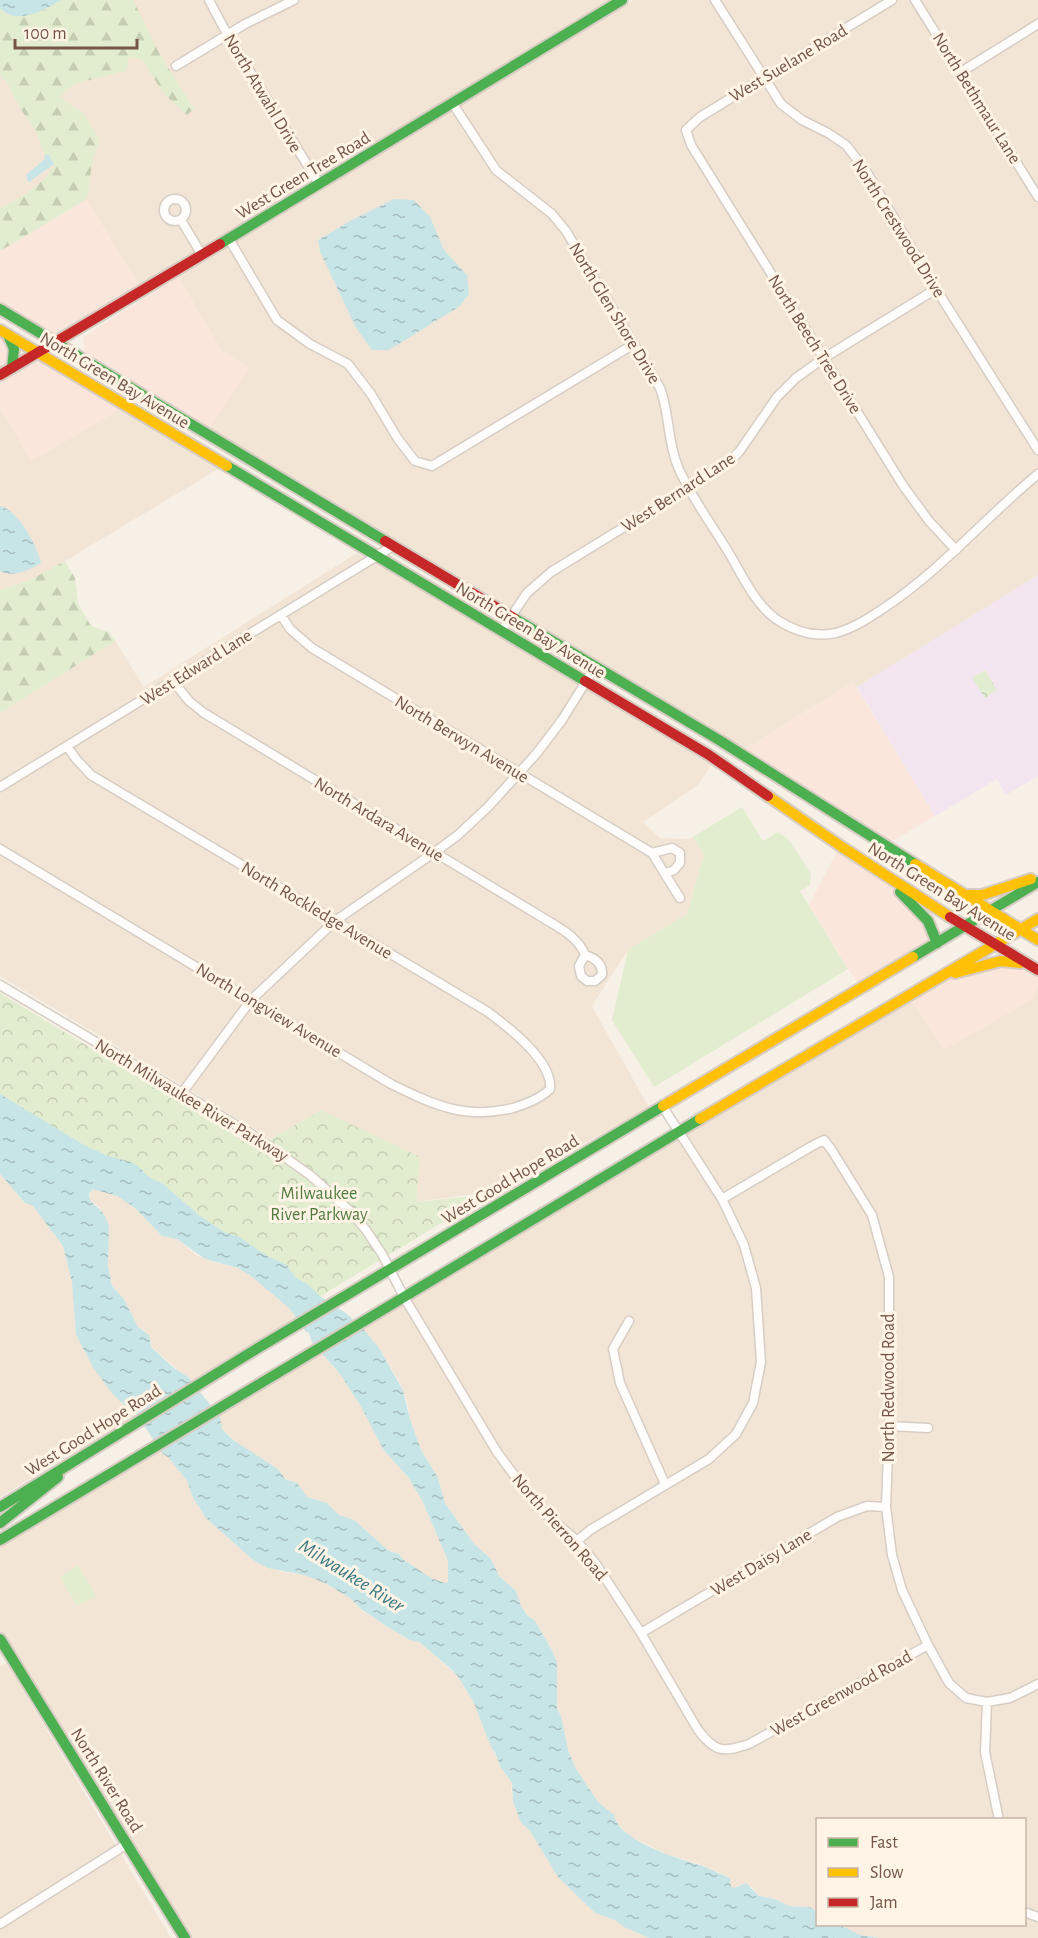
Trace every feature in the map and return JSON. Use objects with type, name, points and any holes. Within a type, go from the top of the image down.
[{"type":"main road","name":"West Green Tree Road","points":[[0,375],[453,104],[503,71],[622,0]]},
{"type":"main road","name":"North Green Bay Avenue","points":[[0,309],[719,740],[1038,940]]},
{"type":"main road","name":"North Green Bay Avenue","points":[[4,332],[709,756],[863,861],[965,927],[1038,970]]},
{"type":"main road","points":[[4,332],[14,349],[12,368]]},
{"type":"main road","points":[[863,861],[926,917],[936,932],[937,943]]},
{"type":"main road","points":[[966,895],[982,894],[1038,877]]},
{"type":"main road","name":"West Good Hope Road","points":[[0,1507],[288,1330],[1038,882]]},
{"type":"main road","points":[[0,1540],[679,1131],[1038,919]]},
{"type":"main road","points":[[942,976],[1001,961],[1028,964]]},
{"type":"main road","points":[[0,1522],[49,1486],[74,1462]]},
{"type":"main road","name":"North River Road","points":[[0,1639],[186,1938]]},
{"type":"street","name":"North Atwahl Drive","points":[[209,0],[227,34],[319,184]]},
{"type":"street","points":[[176,66],[227,34],[270,10],[294,0]]},
{"type":"street","name":"North Crestwood Drive","points":[[715,0],[781,104],[802,120],[846,145],[866,171],[936,289],[1038,450]]},
{"type":"street","name":"West Suelane Road","points":[[686,130],[700,117],[892,0]]},
{"type":"street","name":"North Bethmaur Lane","points":[[915,0],[1038,197]]},
{"type":"street","points":[[961,72],[1038,24]]},
{"type":"street","name":"North Glen Shore Drive","points":[[453,104],[496,170],[559,221],[660,388],[665,403],[672,451],[689,488],[756,597],[774,618],[799,632],[825,634],[856,626],[904,595],[956,550]]},
{"type":"street","name":"North Beech Tree Drive","points":[[686,130],[691,145],[904,487],[956,550]]},
{"type":"street","points":[[180,220],[202,255]]},
{"type":"street","points":[[229,239],[277,320],[310,344],[348,364],[371,394],[398,439],[416,461],[432,466],[634,344]]},
{"type":"street","name":"West Bernard Lane","points":[[502,630],[527,593],[551,572],[725,465],[740,452],[777,397],[796,378],[824,358],[936,289]]},
{"type":"street","points":[[956,550],[1011,496],[1038,474]]},
{"type":"street","name":"West Edward Lane","points":[[0,787],[393,546]]},
{"type":"street","name":"North Berwyn Avenue","points":[[281,615],[290,629],[312,648],[652,853],[680,898]]},
{"type":"street","points":[[182,1093],[252,1000],[335,921],[435,852],[465,828],[520,773],[562,720],[595,667]]},
{"type":"street","name":"North Ardara Avenue","points":[[173,681],[189,701],[204,713],[558,927],[580,945],[585,955]]},
{"type":"street","name":"North Rockledge Avenue","points":[[67,746],[91,775],[501,1022],[525,1042],[535,1055],[548,1075],[550,1089]]},
{"type":"street","name":"North Berwyn Avenue","points":[[652,853],[672,848],[680,854],[680,863],[674,870],[667,873],[663,871]]},
{"type":"street","name":"North Longview Avenue","points":[[0,849],[391,1084],[433,1104],[469,1113],[504,1110],[527,1104],[550,1089]]},
{"type":"street","name":"North Milwaukee River Parkway","points":[[0,985],[286,1157],[330,1191],[366,1230],[404,1297]]},
{"type":"street","points":[[577,1541],[590,1530],[709,1459],[736,1434],[753,1403],[760,1362],[756,1288],[744,1245],[722,1199],[663,1107]]},
{"type":"street","name":"North Redwood Road","points":[[722,1199],[824,1140],[872,1215],[889,1277],[889,1426],[886,1507],[892,1555],[902,1590],[928,1645]]},
{"type":"street","name":"North Pierron Road","points":[[404,1297],[497,1452],[538,1507],[577,1541],[596,1564],[641,1633],[698,1730],[709,1745],[721,1750]]},
{"type":"street","points":[[629,1321],[613,1349],[620,1383],[665,1484]]},
{"type":"street","points":[[889,1426],[928,1428]]},
{"type":"street","name":"West Daisy Lane","points":[[641,1633],[837,1516],[867,1506],[886,1507]]},
{"type":"street","name":"West Greenwood Road","points":[[721,1750],[732,1750],[749,1744],[928,1645],[949,1683],[966,1698],[987,1702]]},
{"type":"street","points":[[999,1818],[985,1752],[987,1702],[1010,1698],[1038,1684]]},
{"type":"street","points":[[0,1924],[127,1844]]},
{"type":"shaded area","points":[[0,0],[609,0],[139,286],[66,167],[20,198],[0,208]]},
{"type":"shaded area","points":[[634,0],[1038,0],[1038,575],[857,687],[853,682],[743,750],[210,428],[222,351],[178,277]]},
{"type":"shaded area","points":[[87,199],[142,291],[54,343],[0,309],[0,251]]},
{"type":"shaded area","points":[[178,277],[222,351],[250,368],[210,428],[85,351],[83,337]]},
{"type":"shaded area","points":[[0,330],[8,335],[13,367],[38,353],[126,406],[31,461],[0,407]]},
{"type":"shaded area","points":[[0,407],[31,461],[122,408],[220,468],[65,561],[30,580],[0,590]]},
{"type":"shaded area","points":[[357,553],[449,605],[712,764],[699,784],[643,822],[660,838],[687,839],[693,837],[704,855],[687,914],[628,950],[592,1006],[649,1108],[478,1201],[474,1194],[416,1202],[321,1110],[271,1139],[0,976],[0,713],[115,641],[144,687]]},
{"type":"shaded area","points":[[1038,575],[1038,776],[1006,795],[997,779],[935,816],[857,687]]},
{"type":"shaded area","points":[[853,682],[935,816],[886,845],[739,753]]},
{"type":"shaded area","points":[[840,846],[863,861],[914,905],[937,943],[861,989],[809,905]]},
{"type":"shaded area","points":[[1001,961],[1038,970],[1038,984],[1032,1000],[944,1050],[909,996],[942,976]]},
{"type":"shaded area","points":[[1038,984],[1038,1938],[881,1938],[860,1935],[842,1926],[1026,1926],[1026,1818],[816,1818],[816,1910],[809,1907],[789,1906],[775,1899],[759,1896],[752,1887],[742,1884],[731,1887],[730,1878],[703,1865],[666,1854],[628,1835],[598,1802],[576,1769],[568,1750],[561,1716],[557,1709],[557,1662],[553,1652],[535,1621],[521,1606],[516,1591],[499,1576],[491,1559],[474,1544],[445,1503],[438,1478],[421,1450],[409,1416],[407,1400],[399,1381],[379,1348],[363,1329],[911,999],[1032,1000]]},
{"type":"shaded area","points":[[0,1174],[25,1203],[33,1205],[63,1246],[72,1282],[76,1335],[111,1392],[123,1404],[132,1407],[137,1415],[0,1497]]},
{"type":"shaded area","points":[[96,1189],[117,1196],[135,1208],[162,1236],[177,1239],[196,1255],[238,1268],[251,1276],[290,1309],[296,1319],[191,1382],[151,1346],[151,1341],[145,1331],[138,1327],[124,1299],[112,1286],[108,1266],[109,1226],[99,1207],[90,1200],[91,1190]]},
{"type":"shaded area","points":[[322,1354],[340,1374],[360,1405],[383,1449],[408,1477],[423,1502],[448,1561],[448,1582],[431,1578],[399,1554],[389,1551],[354,1520],[339,1515],[327,1503],[307,1497],[297,1483],[285,1479],[278,1469],[239,1445],[222,1429],[218,1415]]},
{"type":"shaded area","points":[[160,1450],[187,1481],[193,1498],[206,1518],[253,1560],[282,1572],[305,1575],[325,1583],[350,1598],[361,1610],[386,1626],[410,1640],[419,1642],[457,1675],[473,1701],[500,1766],[512,1783],[511,1791],[521,1823],[530,1831],[558,1877],[595,1913],[615,1920],[649,1938],[189,1938],[0,1632],[0,1546]]},
{"type":"shaded area","points":[[7,1663],[171,1938],[0,1938],[0,1666]]},
{"type":"green space","points":[[62,0],[133,0],[159,53],[194,109],[187,115],[163,93],[142,59],[129,57],[126,71],[74,84],[60,97],[84,114],[99,139],[92,163],[87,199],[0,251],[0,208],[30,190],[55,166],[49,156],[45,155],[36,131],[0,74],[0,8],[6,15],[46,9]]},
{"type":"green space","points":[[65,561],[75,578],[78,603],[91,626],[109,632],[115,641],[0,713],[0,590],[30,580]]},
{"type":"green space","points":[[985,670],[997,690],[985,698],[972,678]]},
{"type":"green space","points":[[742,807],[763,841],[778,832],[789,840],[811,874],[810,885],[800,891],[848,969],[654,1087],[612,1020],[628,950],[687,914],[704,855],[693,837]]},
{"type":"green space","name":"Milwaukee River Parkway","points":[[0,993],[256,1148],[321,1110],[420,1157],[416,1202],[475,1196],[478,1201],[304,1306],[155,1209],[0,1140]]},
{"type":"green space","points":[[78,1565],[96,1596],[77,1606],[60,1577]]},
{"type":"water","points":[[0,0],[62,0],[39,12],[14,16],[0,8]]},
{"type":"water","points":[[45,155],[49,155],[54,164],[29,182],[27,174],[44,160]]},
{"type":"water","points":[[394,199],[414,200],[430,217],[444,250],[467,275],[469,294],[460,306],[389,350],[372,350],[356,328],[320,252],[318,240]]},
{"type":"water","points":[[0,506],[13,514],[26,529],[41,563],[10,574],[0,571]]},
{"type":"water","name":"Milwaukee River","points":[[0,1094],[84,1145],[138,1166],[149,1177],[163,1184],[200,1216],[224,1232],[239,1237],[267,1256],[287,1265],[295,1277],[347,1314],[379,1348],[403,1390],[421,1450],[438,1478],[445,1503],[474,1544],[491,1559],[499,1576],[516,1591],[521,1606],[535,1621],[553,1652],[557,1662],[557,1709],[561,1716],[568,1750],[576,1769],[598,1802],[614,1815],[626,1833],[650,1847],[730,1878],[731,1887],[746,1883],[759,1896],[775,1899],[789,1906],[809,1907],[816,1910],[816,1926],[842,1926],[860,1935],[881,1938],[649,1938],[624,1927],[615,1920],[595,1913],[558,1877],[530,1831],[521,1823],[513,1801],[512,1783],[500,1766],[473,1701],[457,1675],[419,1642],[410,1640],[386,1626],[361,1609],[350,1598],[325,1583],[304,1575],[268,1568],[253,1560],[206,1518],[193,1498],[187,1481],[169,1458],[162,1453],[132,1407],[123,1404],[111,1392],[93,1367],[76,1335],[72,1282],[63,1246],[33,1206],[25,1203],[0,1174]],"holes":[[[93,1189],[117,1196],[135,1208],[162,1236],[177,1239],[205,1259],[238,1268],[290,1309],[309,1333],[312,1342],[340,1374],[360,1405],[383,1449],[408,1477],[423,1502],[448,1561],[448,1582],[431,1578],[399,1554],[389,1551],[354,1520],[339,1515],[327,1503],[307,1497],[297,1483],[285,1479],[278,1469],[233,1440],[222,1429],[220,1417],[188,1377],[174,1368],[151,1347],[149,1335],[138,1327],[124,1299],[112,1286],[108,1266],[109,1226],[104,1214],[90,1200],[89,1194]]]},
{"type":"traffic: fast","points":[[220,244],[622,0]]},
{"type":"traffic: fast","points":[[0,309],[385,541]]},
{"type":"traffic: fast","points":[[8,335],[14,349],[12,368]]},
{"type":"traffic: fast","points":[[227,466],[585,681]]},
{"type":"traffic: fast","points":[[514,618],[719,740],[915,864]]},
{"type":"traffic: fast","points":[[913,957],[1038,882]]},
{"type":"traffic: fast","points":[[900,892],[928,921],[937,943]]},
{"type":"traffic: fast","points":[[0,1507],[258,1348],[663,1106]]},
{"type":"traffic: fast","points":[[0,1540],[700,1119]]},
{"type":"traffic: fast","points":[[0,1523],[58,1477]]},
{"type":"traffic: fast","points":[[0,1639],[185,1938]]},
{"type":"traffic: slow","points":[[0,330],[227,466]]},
{"type":"traffic: slow","points":[[768,796],[950,917]]},
{"type":"traffic: slow","points":[[915,864],[1038,940]]},
{"type":"traffic: slow","points":[[967,895],[982,895],[1031,879]]},
{"type":"traffic: slow","points":[[700,1119],[1038,919]]},
{"type":"traffic: slow","points":[[663,1106],[913,957]]},
{"type":"traffic: slow","points":[[955,973],[1001,961],[1020,963]]},
{"type":"traffic: jam","points":[[0,375],[220,244]]},
{"type":"traffic: jam","points":[[385,541],[514,618]]},
{"type":"traffic: jam","points":[[585,681],[709,755],[768,796]]},
{"type":"traffic: jam","points":[[950,917],[1038,970]]}]
